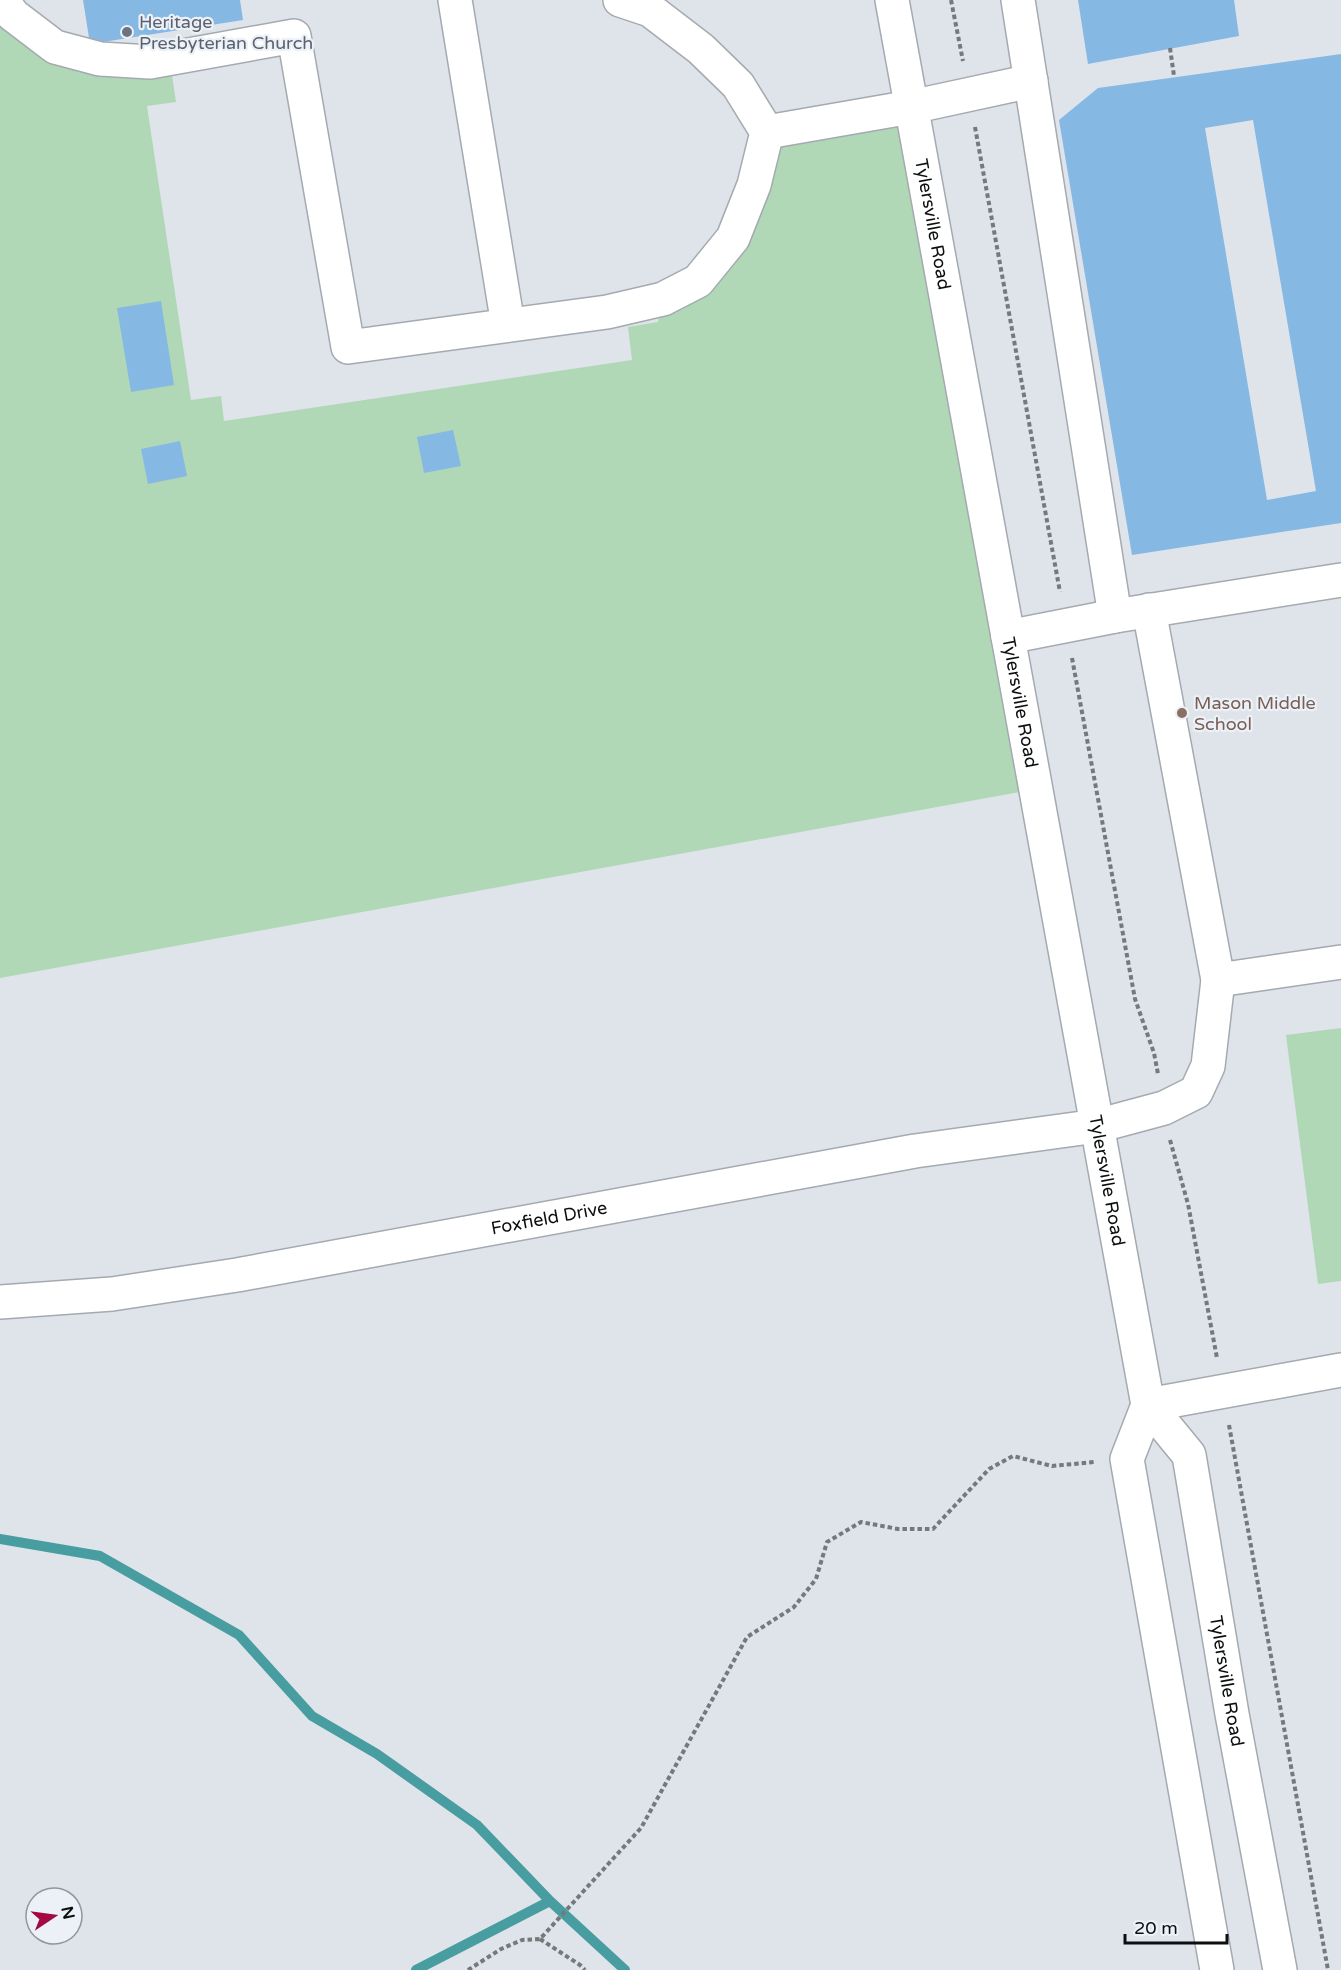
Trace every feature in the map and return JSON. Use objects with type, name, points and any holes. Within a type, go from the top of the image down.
[{"type":"main road","points":[[2,0],[13,15],[55,47],[100,59],[150,62],[294,36],[348,347],[607,312],[663,299],[698,281],[733,238],[754,185],[767,132],[738,85],[701,49],[650,10],[620,0]]},
{"type":"main road","points":[[455,0],[508,325]]},
{"type":"main road","name":"Tylersville Road","points":[[892,0],[1148,1405],[1189,1455],[1232,1713],[1280,1970]]},
{"type":"main road","points":[[1018,0],[1115,616]]},
{"type":"main road","points":[[767,132],[911,107],[1031,81]]},
{"type":"main road","points":[[1008,637],[1149,610],[1341,580]]},
{"type":"main road","name":"Foxfield Drive","points":[[0,1302],[112,1294],[237,1275],[915,1151],[1097,1126],[1164,1108],[1196,1092],[1208,1066],[1218,980],[1149,610]]},
{"type":"main road","points":[[1218,980],[1341,962]]},
{"type":"main road","points":[[1217,1970],[1127,1460],[1148,1405],[1341,1370]]},
{"type":"path","points":[[951,0],[1135,999],[1154,1053],[1172,1149],[1188,1204],[1328,1970]]},
{"type":"path","points":[[1170,48],[1174,76]]},
{"type":"path","points":[[540,1939],[641,1828],[747,1637],[794,1607],[816,1579],[827,1542],[861,1522],[898,1529],[933,1528],[989,1469],[1013,1456],[1052,1466],[1127,1460]]},
{"type":"path","points":[[468,1970],[501,1949],[522,1940],[540,1939],[585,1970]]},
{"type":"green space","points":[[0,0],[55,47],[170,62],[176,102],[147,106],[191,400],[221,396],[224,421],[632,360],[628,327],[658,322],[663,299],[698,281],[767,132],[911,107],[1036,789],[0,978]]},
{"type":"green space","points":[[1341,1028],[1341,1281],[1318,1284],[1286,1035]]},
{"type":"building","name":"Heritage Presbyterian Church","points":[[83,0],[240,0],[243,20],[90,44]]},
{"type":"building","points":[[1078,0],[1234,0],[1239,36],[1088,64]]},
{"type":"building","points":[[1341,54],[1341,523],[1132,555],[1059,120],[1098,88]],"holes":[[[1253,120],[1316,491],[1267,500],[1205,128]]]},
{"type":"building","points":[[161,301],[174,385],[131,392],[117,308]]},
{"type":"building","points":[[453,430],[461,466],[424,473],[417,437]]},
{"type":"building","points":[[180,441],[187,476],[148,484],[141,449]]},
{"type":"waterway","points":[[0,1539],[100,1556],[239,1635],[312,1716],[377,1754],[477,1825],[550,1901],[625,1970]]},
{"type":"waterway","points":[[416,1970],[550,1901]]},
{"type":"place","name":"Heritage Presbyterian Church","points":[[127,32]]},
{"type":"place","name":"Mason Middle School","points":[[1182,713]]}]
